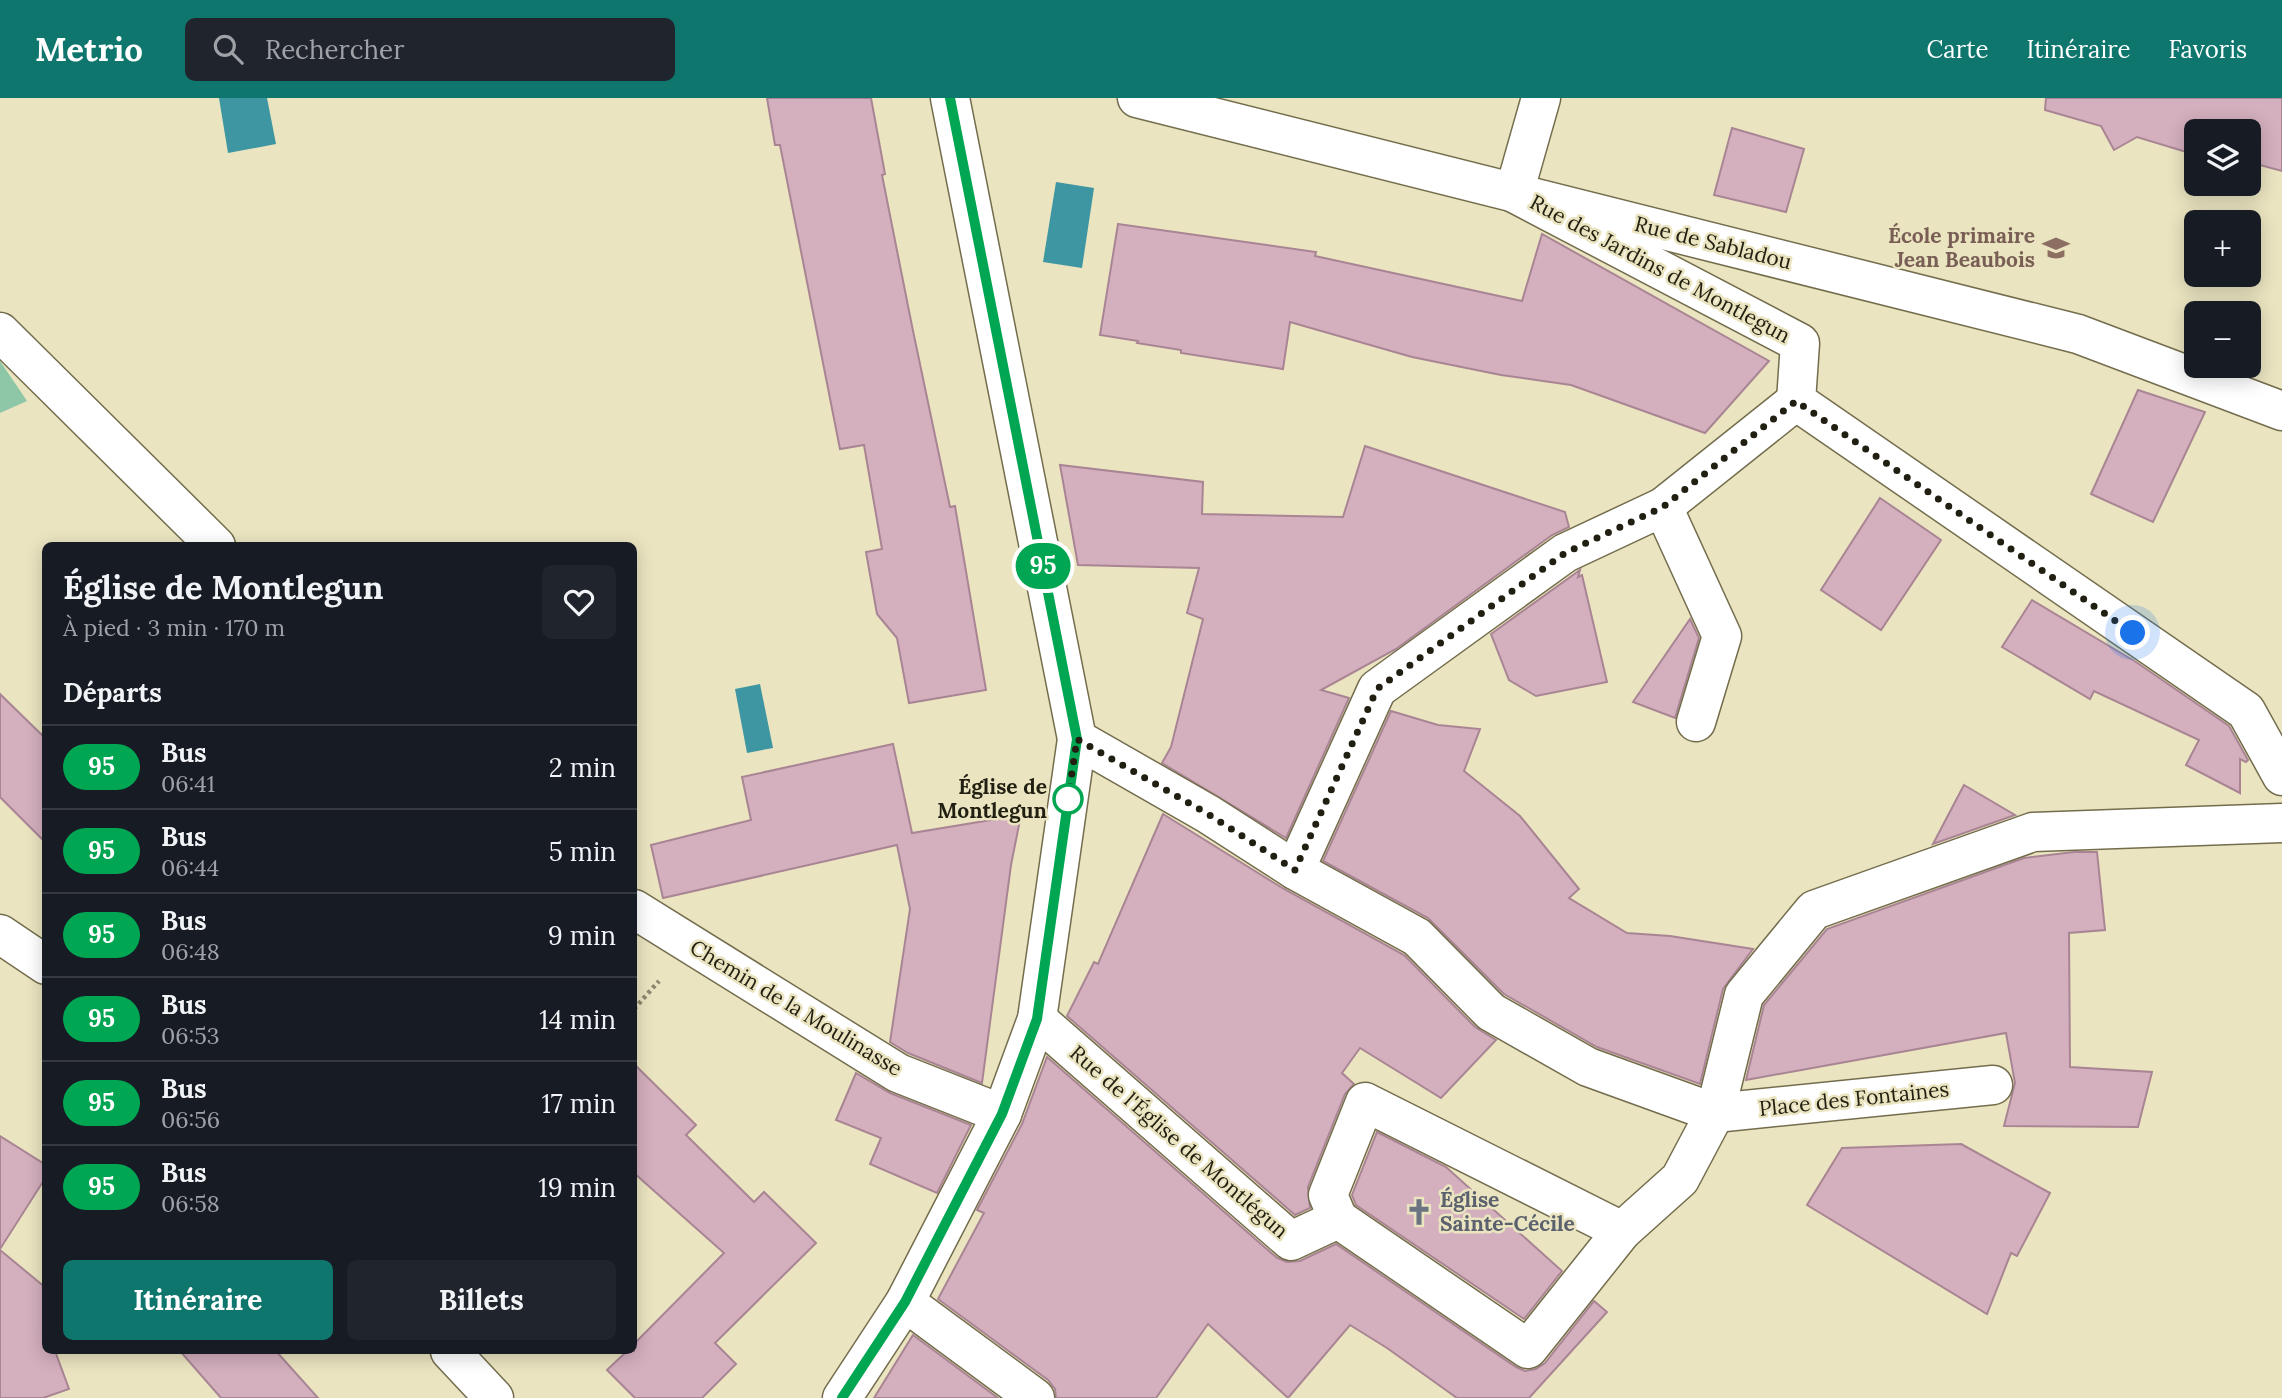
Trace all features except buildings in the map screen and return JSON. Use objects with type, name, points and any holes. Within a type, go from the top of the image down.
[{"type":"street","points":[[842,1398],[905,1302],[1002,1114],[1037,1019],[1077,739],[950,98]]},
{"type":"street","name":"Rue de Sabladou","points":[[1137,98],[2078,334],[2282,411]]},
{"type":"street","points":[[1514,193],[1541,98]]},
{"type":"street","name":"Rue des Jardins de Montlegun","points":[[1514,193],[1800,343],[1796,401]]},
{"type":"street","points":[[0,332],[212,542]]},
{"type":"street","points":[[1295,870],[1377,689],[1565,553],[1663,507],[1796,401],[2246,711],[2282,775]]},
{"type":"street","points":[[1663,507],[1722,636],[1696,722]]},
{"type":"street","points":[[1077,739],[1208,814],[1295,870],[1417,937],[1491,1012],[1588,1067],[1715,1113]]},
{"type":"street","points":[[1622,1231],[1365,1102],[1328,1195],[1338,1220],[1528,1349],[1622,1231],[1679,1179],[1715,1113],[1744,995],[1814,910],[2033,832],[2282,823]]},
{"type":"street","name":"Chemin de la Moulinasse","points":[[637,911],[898,1073],[1002,1114]]},
{"type":"street","points":[[0,934],[42,962]]},
{"type":"street","name":"Rue de l'Église de Montlégun","points":[[1037,1019],[1291,1241],[1338,1220]]},
{"type":"street","name":"Place des Fontaines","points":[[1715,1113],[1993,1085]]},
{"type":"street","points":[[905,1302],[1035,1398]]},
{"type":"street","points":[[453,1354],[494,1398]]},
{"type":"green space","points":[[0,361],[27,401],[0,413]]},
{"type":"water","points":[[219,98],[267,98],[276,144],[228,153]]},
{"type":"water","points":[[1056,182],[1094,188],[1082,268],[1043,262]]},
{"type":"water","points":[[760,684],[773,748],[747,753],[735,689]]},
{"type":"bus line","name":"95","points":[[842,1398],[905,1302],[1002,1114],[1037,1019],[1077,739],[950,98]]},
{"type":"place","name":"École primaire Jean Beaubois","points":[[2056,248]]},
{"type":"place","name":"Église de Montlegun","points":[[1068,799]]},
{"type":"place","name":"Église Sainte-Cécile","points":[[1419,1212]]},
{"type":"route","points":[[1068,799],[1077,739],[1208,814],[1295,870],[1377,689],[1565,553],[1663,507],[1796,401],[2133,633]]}]
